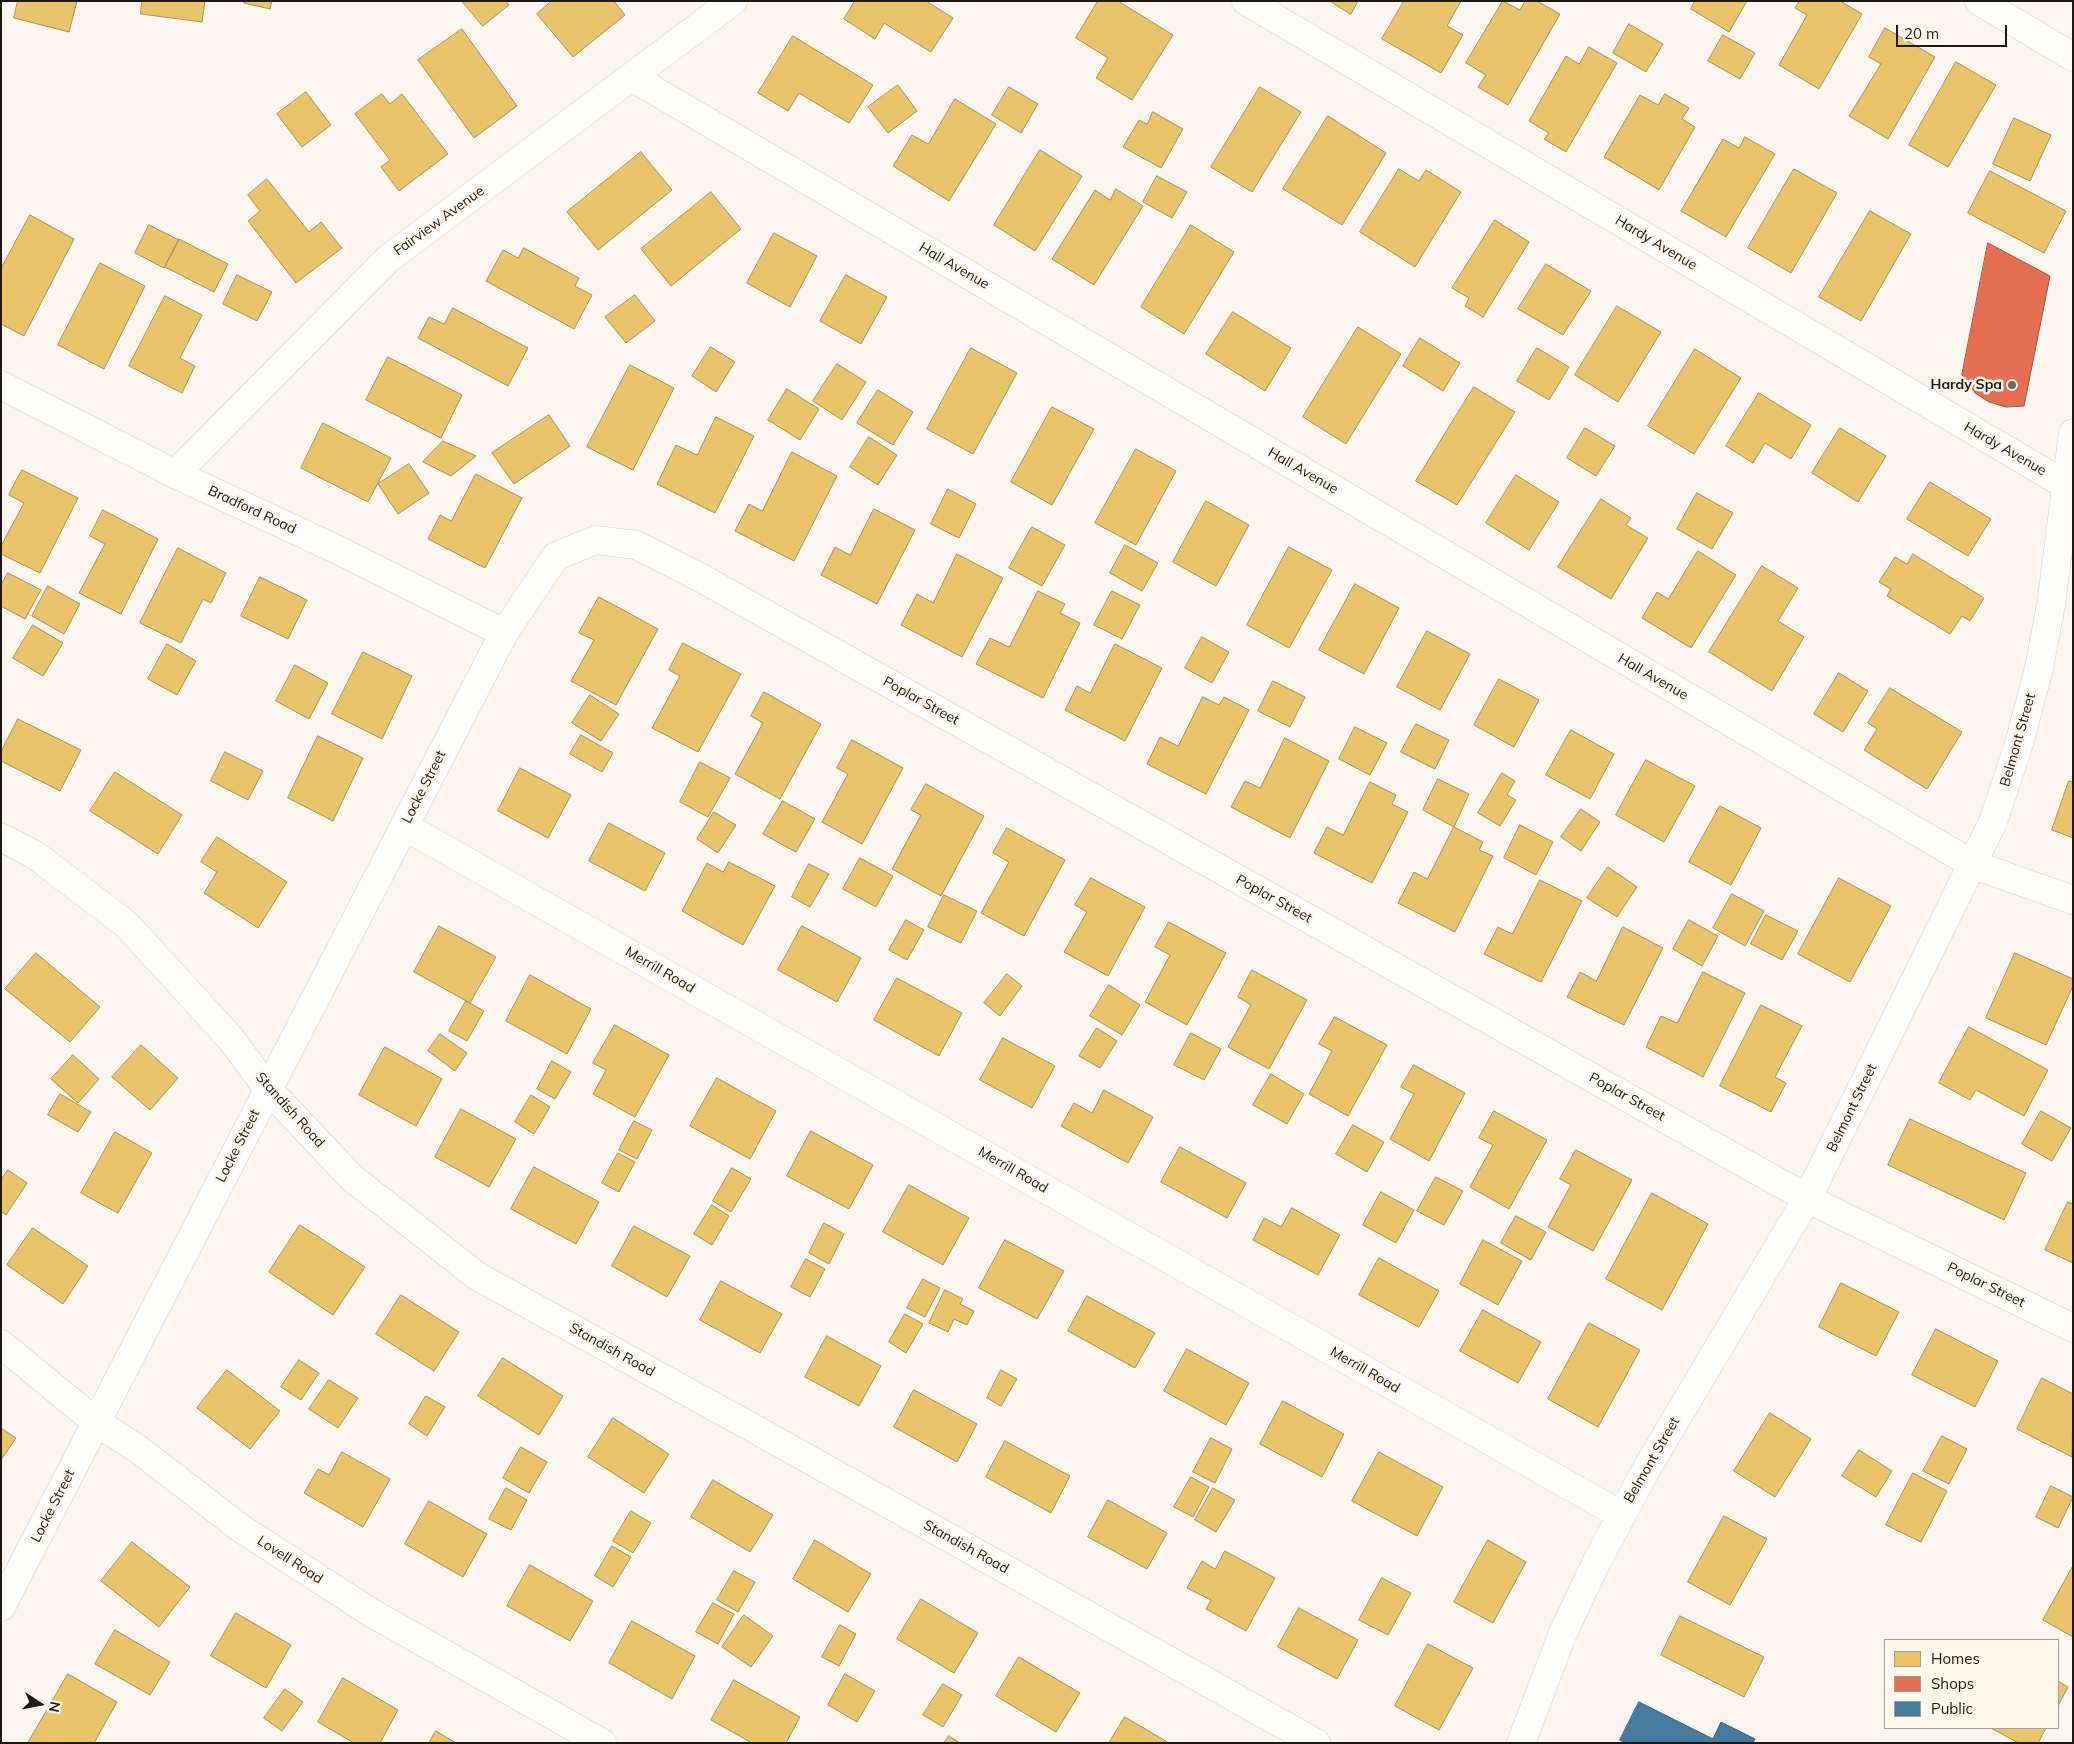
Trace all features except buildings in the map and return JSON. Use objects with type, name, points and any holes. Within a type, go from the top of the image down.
[{"type":"street","name":"Fairview Avenue","points":[[175,474],[389,258],[633,78],[733,1]]},
{"type":"street","name":"Hardy Avenue","points":[[1246,1],[2066,485]]},
{"type":"street","points":[[1979,1],[2073,57]]},
{"type":"street","name":"Hall Avenue","points":[[633,78],[1974,865],[2073,900]]},
{"type":"street","name":"Bradford Road","points":[[1,385],[175,474],[338,550],[504,633]]},
{"type":"street","name":"Belmont Street","points":[[1521,1743],[1564,1633],[1597,1561],[1647,1468],[1808,1197],[1915,979],[1974,865],[1993,822],[2019,744],[2039,668],[2051,605],[2066,544],[2066,485],[2073,433]]},
{"type":"street","name":"Poplar Street","points":[[504,633],[556,556],[596,540],[636,545],[703,578],[1808,1197],[2073,1328]]},
{"type":"street","name":"Locke Street","points":[[1,1607],[504,633]]},
{"type":"street","name":"Merrill Road","points":[[404,826],[1621,1515]]},
{"type":"street","name":"Standish Road","points":[[1,837],[35,855],[126,924],[231,1039],[268,1089],[352,1178],[477,1276],[1316,1743]]},
{"type":"street","name":"Lovell Road","points":[[1,1344],[96,1422],[138,1449],[239,1527],[370,1612],[602,1743]]},
{"type":"place","name":"Hardy Spa","points":[[2012,385]]}]
